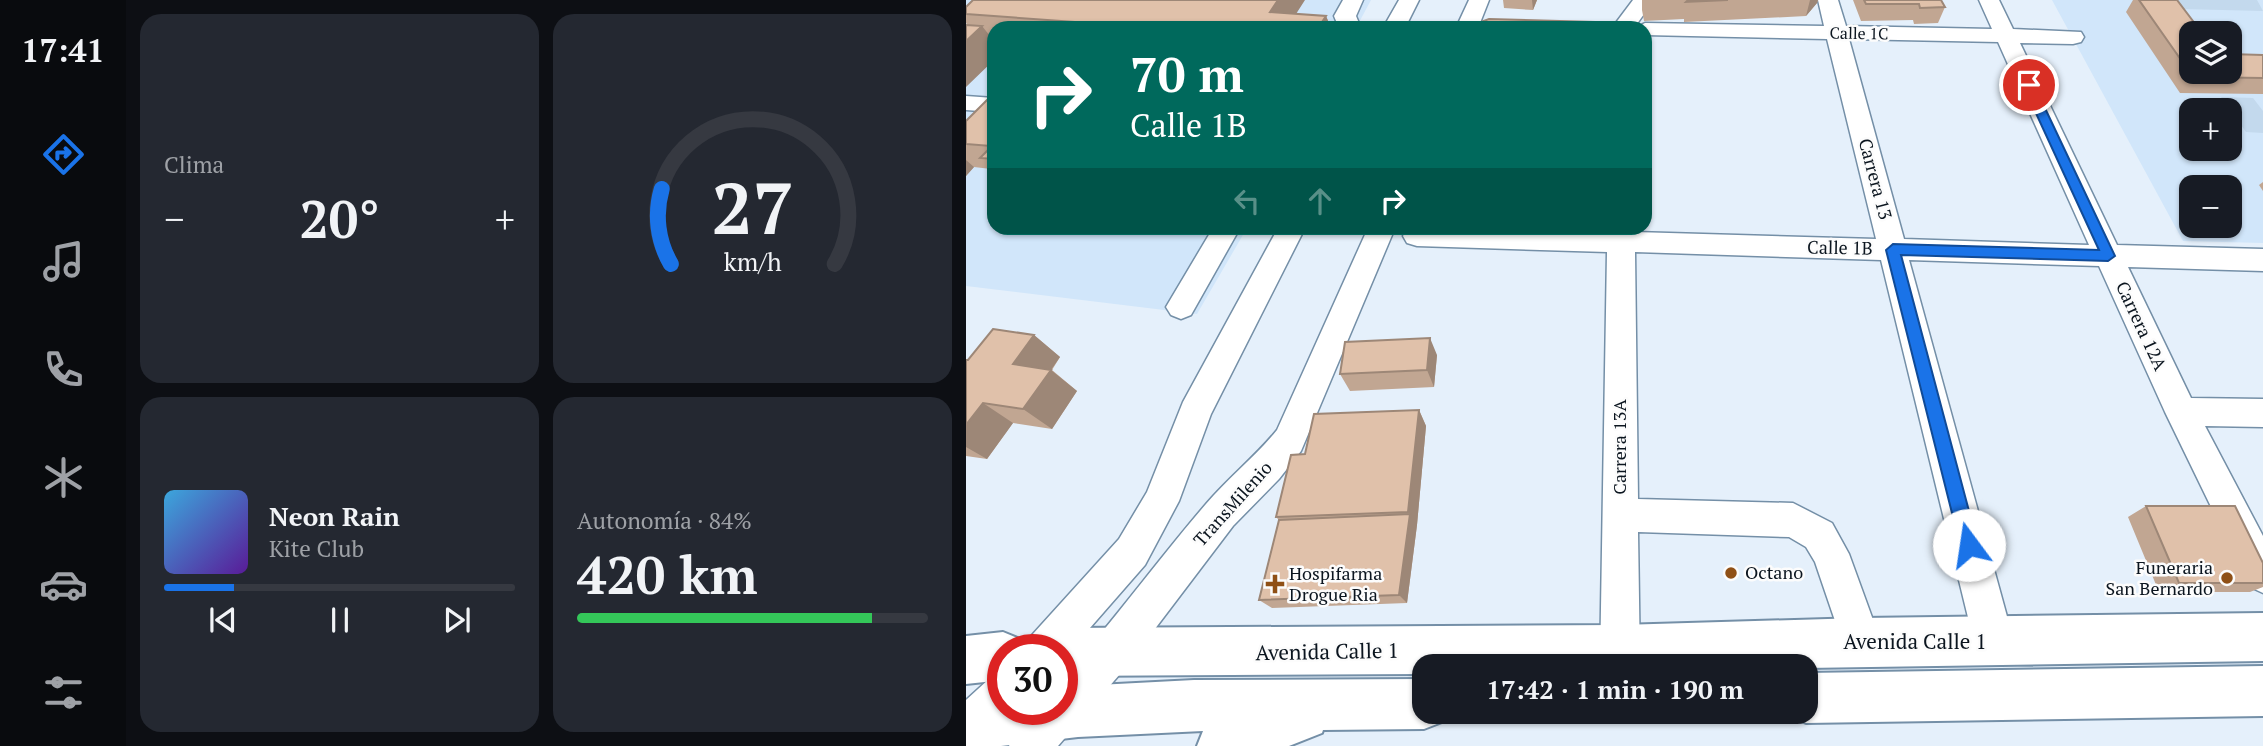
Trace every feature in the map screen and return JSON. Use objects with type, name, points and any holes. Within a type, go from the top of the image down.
[{"type":"main road","name":"Avenida Calle 1","points":[[1680,654],[1861,642],[2263,637]]},
{"type":"main road","points":[[1994,642],[2008,695]]},
{"type":"main road","name":"Avenida Calle 1","points":[[1078,652],[1412,656]]},
{"type":"main road","points":[[966,660],[987,658]]},
{"type":"main road","points":[[1818,698],[2263,691]]},
{"type":"main road","points":[[976,718],[1045,730],[1152,708],[1412,704]]},
{"type":"main road","points":[[1223,746],[1332,705]]},
{"type":"street","points":[[1347,21],[1345,16],[1353,0]]},
{"type":"street","points":[[1398,21],[1409,0]]},
{"type":"street","points":[[1470,21],[1479,0]]},
{"type":"street","points":[[1628,21],[1644,0]]},
{"type":"street","name":"Carrera 13","points":[[1828,0],[1994,642]]},
{"type":"street","name":"Carrera 12A","points":[[1989,0],[2181,411],[2263,574]]},
{"type":"street","name":"Calle 1C","points":[[1652,29],[2073,37]]},
{"type":"street","points":[[966,103],[987,104]]},
{"type":"street","points":[[1181,307],[1222,235]]},
{"type":"street","points":[[1059,634],[1132,552],[1161,501],[1195,412],[1288,235]]},
{"type":"street","name":"TransMilenio","points":[[1045,730],[1112,653],[1220,514],[1267,468],[1289,440],[1397,235]]},
{"type":"street","name":"Calle 1B","points":[[1566,235],[1893,250],[2263,260]]},
{"type":"street","name":"Carrera 13A","points":[[1620,654],[1621,236]]},
{"type":"street","points":[[2181,411],[2263,413]]},
{"type":"street","points":[[1620,515],[1794,520],[1819,535],[1830,554],[1861,642]]},
{"type":"shaded area","points":[[966,0],[1371,0],[1360,21],[987,21],[987,235],[1243,235],[1197,314],[966,286]]},
{"type":"shaded area","points":[[2052,0],[2263,0],[2263,243],[2183,241],[2181,238],[2242,238],[2242,175],[2179,175],[2179,234]]},
{"type":"shaded area","points":[[2175,0],[2257,0],[2263,11],[2181,9]]},
{"type":"shaded area","points":[[2221,97],[2253,98],[2263,111],[2263,133],[2246,132],[2242,126],[2242,98]]},
{"type":"building","points":[[973,0],[1278,0],[1270,12],[1326,16],[1323,21],[1062,21],[966,14],[966,7]]},
{"type":"building","points":[[1688,0],[1728,0],[1686,2]]},
{"type":"building","points":[[1864,0],[1941,0],[1945,7],[1866,4]]},
{"type":"building","points":[[2139,0],[2177,0],[2193,21],[2179,21],[2179,57]]},
{"type":"building","points":[[1489,19],[1560,21],[1484,21]]},
{"type":"building","points":[[966,25],[982,26],[966,41]]},
{"type":"building","points":[[2242,54],[2263,55],[2263,78],[2242,78]]},
{"type":"building","points":[[987,100],[987,146],[966,144],[966,121]]},
{"type":"building","points":[[993,329],[1034,335],[1013,364],[1051,370],[1023,409],[983,403],[966,425],[966,360]]},
{"type":"building","points":[[1430,338],[1427,370],[1340,374],[1345,342]]},
{"type":"building","points":[[1419,410],[1408,512],[1276,517],[1291,455],[1305,454],[1314,414]]},
{"type":"building","points":[[2146,506],[2235,506],[2263,563],[2263,583],[2179,583]]},
{"type":"building","points":[[1410,514],[1399,595],[1259,600],[1279,520]]},
{"type":"place","name":"Octano","points":[[1731,573]]},
{"type":"place","name":"Funeraria San Bernardo","points":[[2227,578]]},
{"type":"place","name":"Hospifarma Drogue Ria","points":[[1275,584]]},
{"type":"route","points":[[1969,545],[1893,250],[2108,256],[2029,85]]}]
